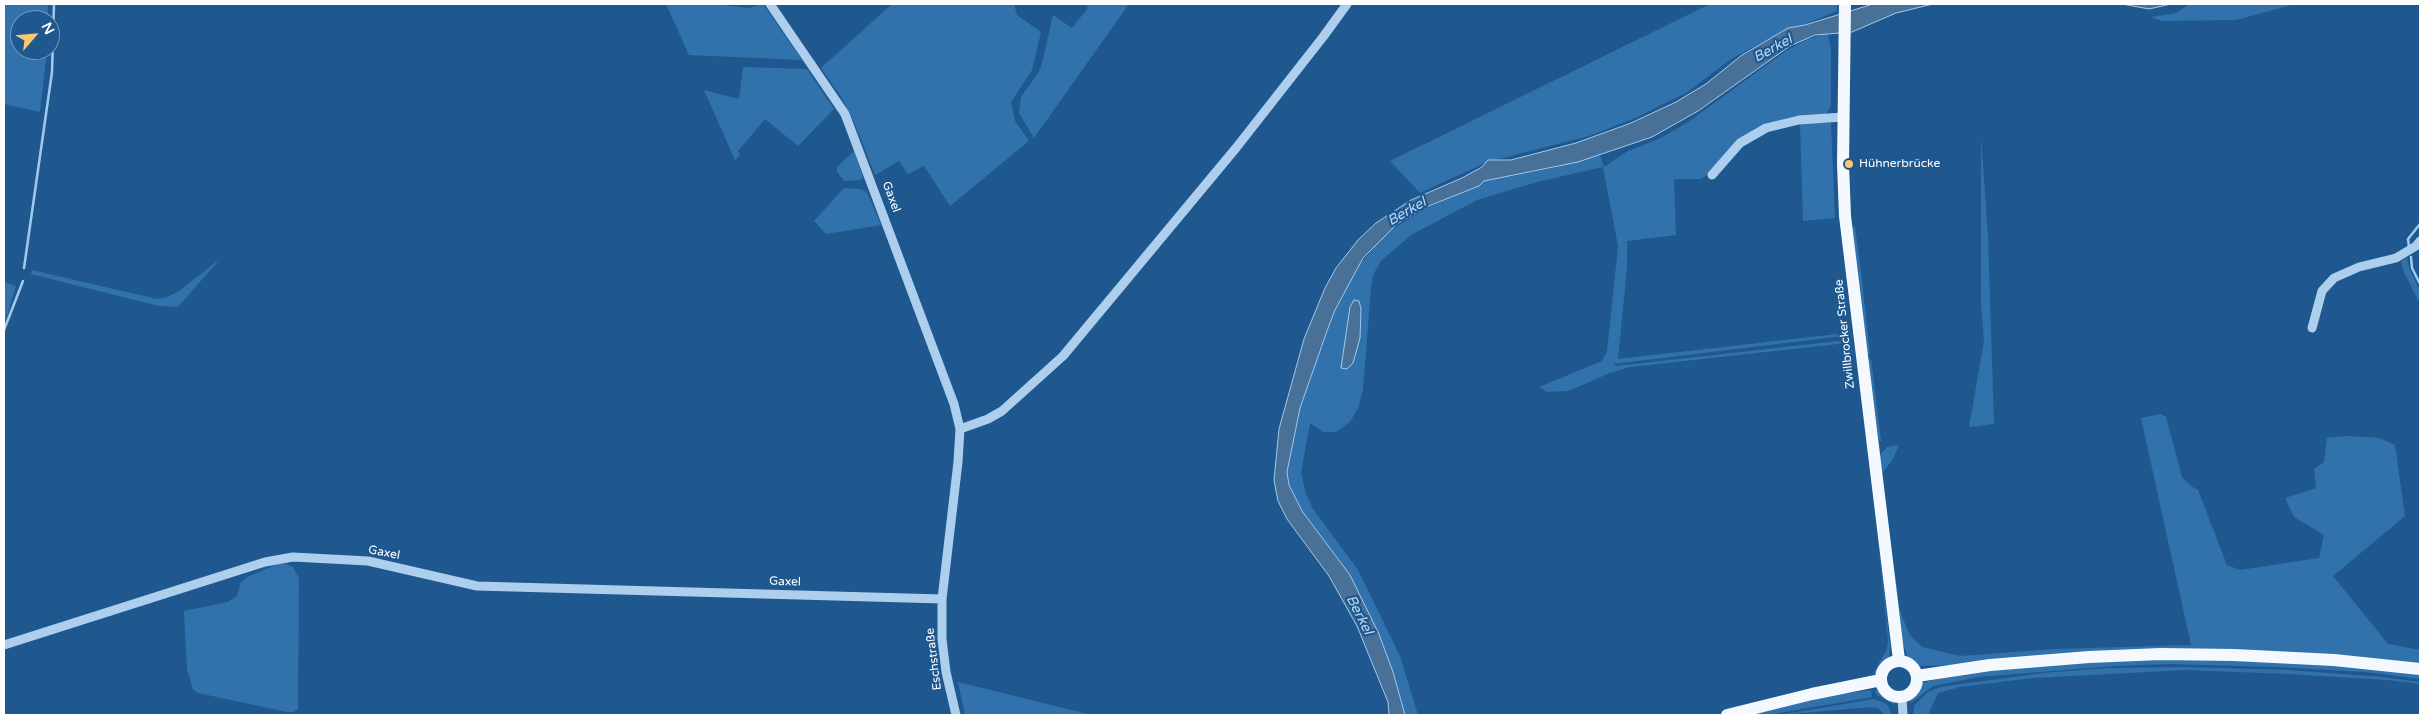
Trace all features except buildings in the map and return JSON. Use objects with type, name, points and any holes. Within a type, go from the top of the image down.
[{"type":"main road","name":"Zwillbrocker Straße","points":[[1845,4],[1843,117],[1845,216],[1899,660]]},
{"type":"main road","points":[[1917,676],[1990,665],[2089,656],[2161,654],[2234,655],[2334,660],[2420,669]]},
{"type":"main road","points":[[1899,660],[1909,663],[1917,676],[1915,687],[1907,695],[1890,695],[1882,686],[1881,680],[1885,666],[1899,660]]},
{"type":"main road","points":[[1727,715],[1881,680]]},
{"type":"street","name":"Gaxel","points":[[4,645],[265,562],[293,557],[368,561],[453,582],[486,587],[942,599],[956,489],[960,428],[945,376],[846,114],[770,4]]},
{"type":"street","points":[[960,428],[988,419],[1002,410],[1063,356],[1236,148],[1323,37],[1346,4]]},
{"type":"street","points":[[1712,174],[1740,143],[1766,128],[1799,120],[1843,117]]},
{"type":"street","points":[[2312,328],[2322,291],[2334,278],[2359,267],[2396,258],[2416,246],[2420,241]]},
{"type":"street","name":"Eschstraße","points":[[942,599],[942,639],[946,672],[956,715]]},
{"type":"street","points":[[1902,696],[1903,715]]},
{"type":"shaded area","points":[[4,4],[48,4],[48,10],[10,10],[10,60],[46,60],[40,112],[4,104]]},
{"type":"shaded area","points":[[666,4],[715,4],[749,8],[763,4],[802,60],[689,55]]},
{"type":"shaded area","points":[[892,4],[1014,4],[1017,15],[1041,32],[1032,70],[1011,102],[1015,121],[1029,141],[950,206],[924,166],[908,174],[899,161],[875,175],[842,98],[821,68]]},
{"type":"shaded area","points":[[1085,4],[1129,4],[1034,138],[1019,113],[1021,97],[1042,64],[1053,15],[1072,28],[1088,8]]},
{"type":"shaded area","points":[[1710,4],[1837,4],[1837,11],[1770,38],[1731,59],[1686,93],[1635,118],[1589,136],[1487,162],[1420,193],[1390,161]]},
{"type":"shaded area","points":[[2190,4],[2295,4],[2236,20],[2162,21],[2151,17],[2176,13]]},
{"type":"shaded area","points":[[1824,34],[1828,35],[1831,48],[1831,106],[1826,114],[1802,116],[1765,125],[1713,172],[1700,179],[1674,179],[1676,235],[1627,241],[1627,268],[1618,359],[1850,332],[1851,335],[1613,364],[1616,366],[1848,340],[1851,340],[1853,356],[1849,357],[1847,343],[1630,367],[1610,373],[1568,391],[1547,392],[1539,387],[1602,361],[1607,352],[1618,246],[1603,167],[1537,182],[1477,200],[1411,235],[1381,261],[1373,275],[1363,390],[1358,408],[1350,422],[1336,432],[1323,432],[1310,423],[1301,473],[1306,494],[1313,509],[1358,570],[1400,656],[1418,715],[1405,715],[1393,672],[1359,592],[1339,560],[1302,511],[1289,485],[1287,472],[1300,408],[1335,310],[1355,270],[1385,234],[1426,208],[1479,186],[1484,181],[1553,168],[1600,155],[1604,167],[1628,151],[1661,138],[1688,122],[1786,51],[1806,40]]},
{"type":"shaded area","points":[[743,67],[807,69],[834,109],[798,146],[765,119],[738,151],[740,155],[735,160],[704,90],[739,99]]},
{"type":"shaded area","points":[[1800,123],[1831,123],[1835,218],[1803,221]]},
{"type":"shaded area","points":[[1981,136],[1988,236],[1994,424],[1969,427],[1984,341],[1981,305]]},
{"type":"shaded area","points":[[854,151],[863,177],[860,180],[844,181],[837,172],[837,167]]},
{"type":"shaded area","points":[[844,188],[860,189],[867,192],[881,225],[826,234],[814,221]]},
{"type":"shaded area","points":[[1855,226],[1870,354],[1866,355],[1851,229]]},
{"type":"shaded area","points":[[2407,257],[2409,268],[2420,291],[2420,304],[2401,262]]},
{"type":"shaded area","points":[[220,259],[178,307],[159,306],[31,274],[32,270],[157,299],[167,297],[179,291]]},
{"type":"shaded area","points":[[4,282],[16,286],[4,326]]},
{"type":"shaded area","points":[[1871,359],[1881,441],[1879,440],[1867,360]]},
{"type":"shaded area","points":[[2161,414],[2166,417],[2182,477],[2198,490],[2227,565],[2240,570],[2319,558],[2324,535],[2294,517],[2285,498],[2316,488],[2314,469],[2324,462],[2327,438],[2347,436],[2380,438],[2395,445],[2405,516],[2333,576],[2388,644],[2420,650],[2420,664],[2341,655],[1922,666],[1916,665],[1908,658],[1901,638],[1878,457],[1887,447],[1899,445],[1893,459],[1882,474],[1900,611],[1909,634],[1922,647],[1960,656],[2055,649],[2191,645],[2141,418]]},
{"type":"shaded area","points":[[1879,550],[1890,646],[1889,657],[1877,672],[1873,674],[1887,649],[1888,641]]},
{"type":"shaded area","points":[[278,564],[286,564],[293,567],[299,578],[298,709],[293,712],[287,712],[198,693],[193,689],[187,670],[184,611],[228,602],[237,596],[241,582],[247,577]]},
{"type":"shaded area","points":[[2148,658],[2291,661],[2420,673],[2420,679],[2365,672],[2275,667],[2169,664],[2115,666],[1978,677],[1933,686],[1909,704],[1912,695],[1922,683],[1943,677],[1987,669]]},
{"type":"shaded area","points":[[2185,667],[2289,670],[2382,677],[2420,682],[2420,684],[2288,674],[2185,670],[2033,678],[1960,687],[1938,693],[1928,715],[1914,715],[1914,706],[1928,692],[1940,687],[2043,673],[2108,668]]},
{"type":"shaded area","points":[[958,682],[1092,715],[965,715]]},
{"type":"shaded area","points":[[1871,690],[1872,697],[1767,715],[1741,715],[1816,698]]},
{"type":"shaded area","points":[[1874,690],[1884,691],[1893,699],[1895,705],[1877,695]]},
{"type":"shaded area","points":[[1874,699],[1887,704],[1892,715],[1885,715],[1878,708],[1871,707],[1779,715]]},
{"type":"water","name":"Berkel","points":[[1873,4],[1933,4],[1896,13],[1852,32],[1815,35],[1790,46],[1698,111],[1652,137],[1578,162],[1484,181],[1479,186],[1426,207],[1397,224],[1363,258],[1335,310],[1327,331],[1300,408],[1287,472],[1289,485],[1302,511],[1350,575],[1379,634],[1393,672],[1405,715],[1389,715],[1388,702],[1357,626],[1329,576],[1287,519],[1278,501],[1274,480],[1279,429],[1304,339],[1325,288],[1336,268],[1358,240],[1376,223],[1411,200],[1462,178],[1482,167],[1488,160],[1511,160],[1576,143],[1631,123],[1676,102],[1706,84],[1742,55],[1788,28],[1805,25]]},
{"type":"water","points":[[2122,4],[2171,4],[2149,9]]},
{"type":"water","points":[[1354,300],[1359,301],[1361,309],[1360,338],[1353,363],[1347,369],[1341,368],[1350,307]]},
{"type":"waterway","points":[[24,268],[52,72],[54,4]]},
{"type":"waterway","points":[[2409,247],[2408,239],[2420,224]]},
{"type":"waterway","points":[[2411,257],[2412,268],[2420,284]]},
{"type":"waterway","points":[[4,330],[23,281]]},
{"type":"place","name":"Hühnerbrücke","points":[[1849,164]]}]
